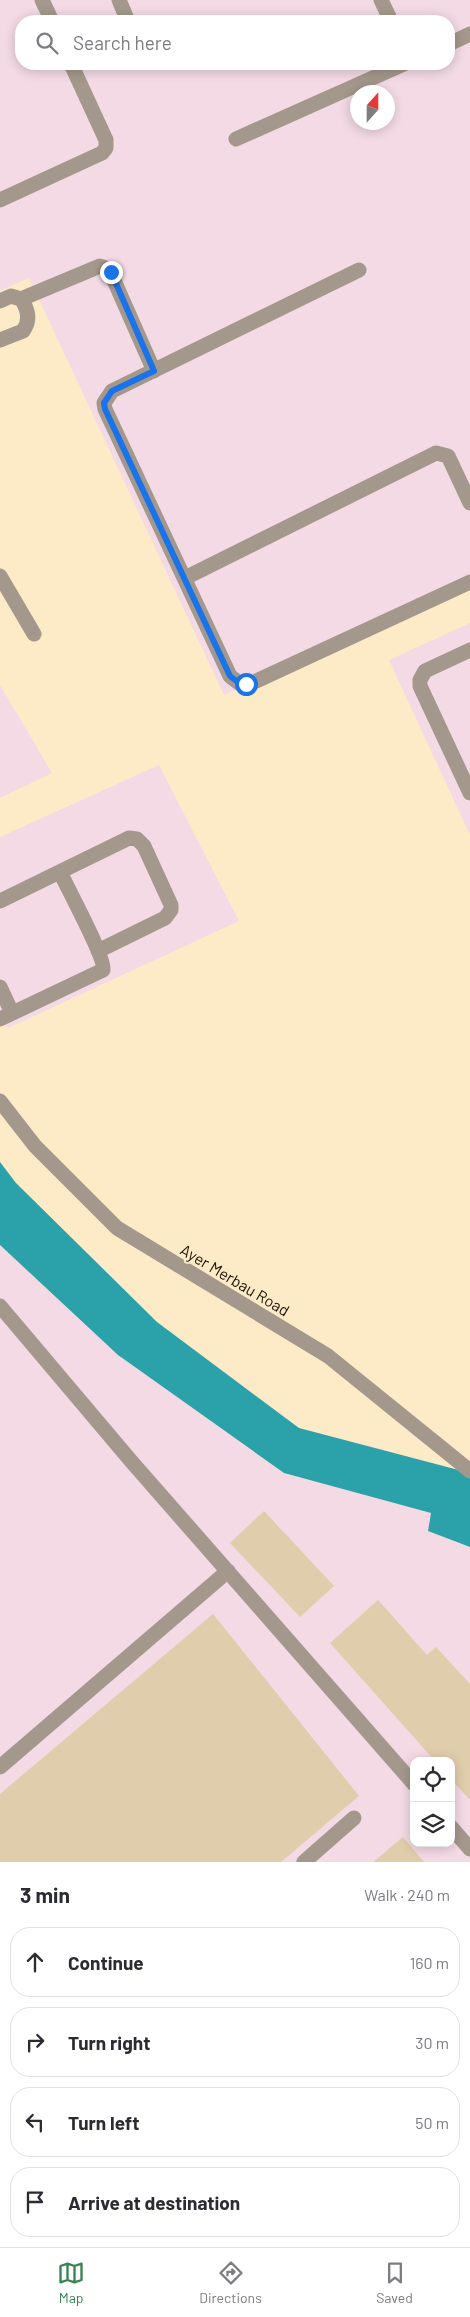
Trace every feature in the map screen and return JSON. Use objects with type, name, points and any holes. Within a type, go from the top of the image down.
[{"type":"street","points":[[42,0],[49,15]]},
{"type":"street","points":[[119,0],[125,15]]},
{"type":"street","points":[[381,0],[388,15]]},
{"type":"street","points":[[455,41],[470,34]]},
{"type":"street","points":[[0,200],[102,153],[106,148],[106,140],[74,70]]},
{"type":"street","points":[[236,139],[391,70]]},
{"type":"street","points":[[0,301],[11,296],[21,299],[100,266],[109,270],[154,371]]},
{"type":"street","points":[[359,270],[112,391],[104,403],[105,409],[230,676],[239,683],[246,684],[470,582]]},
{"type":"street","points":[[0,340],[20,333],[26,327],[28,314],[21,299]]},
{"type":"street","points":[[185,578],[436,453],[448,456],[470,503]]},
{"type":"street","points":[[0,576],[34,634]]},
{"type":"street","points":[[470,650],[425,671],[420,680],[420,686],[470,793]]},
{"type":"street","points":[[0,901],[129,838],[137,839],[144,846],[171,905],[171,910],[165,918],[98,951]]},
{"type":"street","points":[[0,987],[6,1016],[101,972],[104,965],[60,872]]},
{"type":"street","name":"Ayer Merbau Road","points":[[0,1101],[35,1146],[117,1228],[319,1351],[470,1471]]},
{"type":"street","points":[[0,1306],[410,1779]]},
{"type":"street","points":[[0,1767],[228,1571]]},
{"type":"street","points":[[304,1862],[354,1818]]},
{"type":"street","points":[[455,1832],[470,1849]]},
{"type":"shaded area","points":[[0,0],[470,0],[470,583],[224,695],[29,278],[0,291]]},
{"type":"shaded area","points":[[470,623],[470,835],[389,660]]},
{"type":"shaded area","points":[[0,685],[52,773],[0,798]]},
{"type":"shaded area","points":[[159,765],[239,921],[8,1028],[0,1018],[0,837]]},
{"type":"shaded area","points":[[0,1245],[118,1355],[284,1473],[431,1513],[428,1531],[470,1547],[470,1862],[0,1862]]},
{"type":"water","points":[[0,1162],[16,1183],[157,1322],[299,1428],[470,1473],[470,1547],[428,1531],[431,1513],[284,1473],[118,1355],[0,1245]]},
{"type":"building","points":[[264,1511],[334,1586],[300,1617],[230,1543]]},
{"type":"building","points":[[378,1600],[427,1655],[436,1647],[470,1684],[470,1800],[455,1783],[455,1757],[431,1757],[330,1643]]},
{"type":"building","points":[[213,1614],[359,1796],[281,1862],[0,1862],[0,1794]]},
{"type":"building","points":[[403,1837],[424,1862],[373,1862]]},
{"type":"route","points":[[111,272],[154,371],[112,391],[104,403],[105,409],[230,676],[239,683],[246,684]]}]
